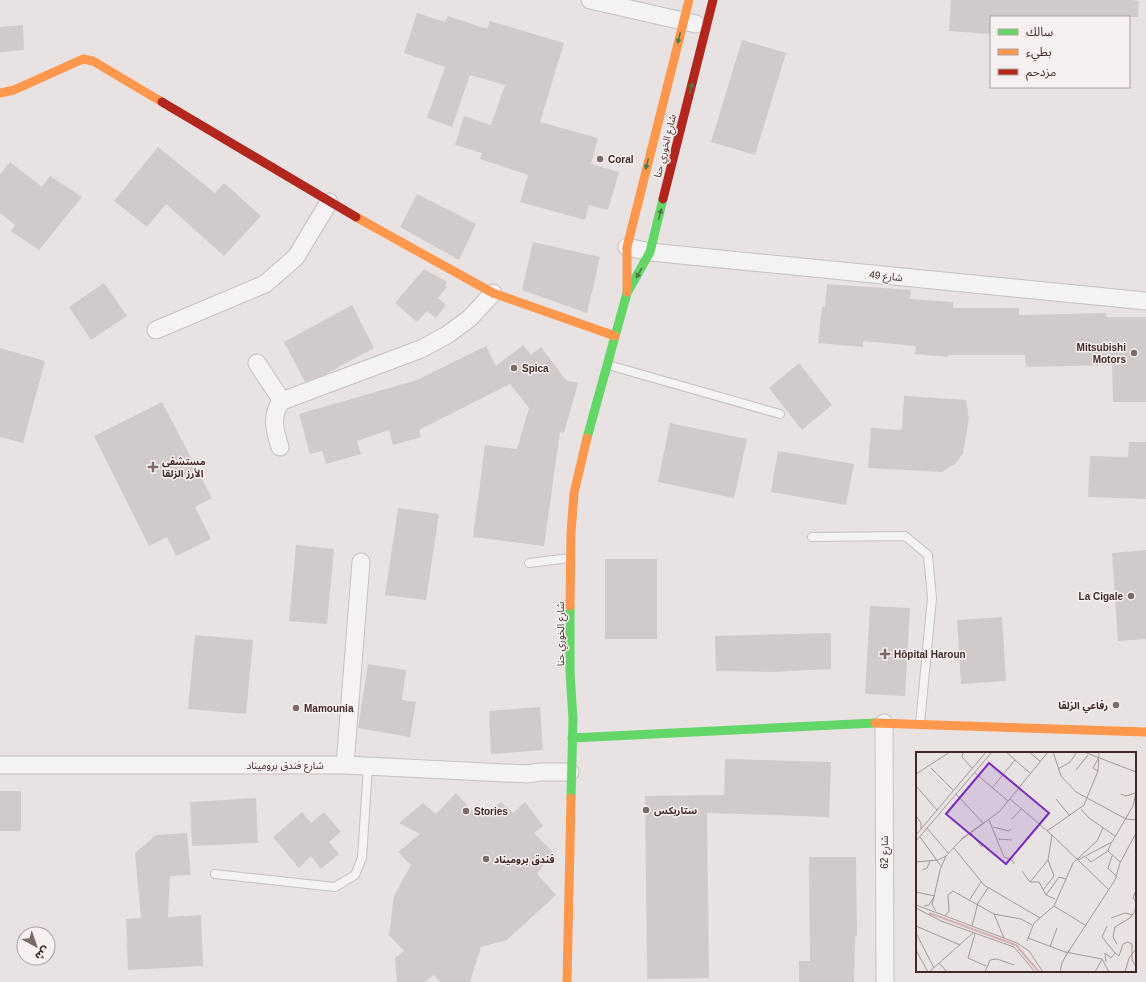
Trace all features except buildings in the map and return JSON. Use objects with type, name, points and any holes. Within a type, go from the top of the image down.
[{"type":"street","points":[[590,0],[706,27]]},
{"type":"street","name":"شارع الخوري حنا","points":[[627,293],[627,247],[689,0]]},
{"type":"street","name":"شارع الخوري حنا","points":[[567,982],[570,772],[572,738],[571,558],[574,493],[627,293],[650,252],[713,0]]},
{"type":"street","points":[[0,92],[14,90],[83,59],[93,61],[329,202],[493,292],[615,336]]},
{"type":"street","points":[[156,330],[265,284],[296,257],[329,202]]},
{"type":"street","name":"شارع 49","points":[[627,247],[650,252],[1146,302]]},
{"type":"street","points":[[280,447],[276,434],[275,420],[277,406],[282,401],[421,349],[448,335],[470,318],[493,292]]},
{"type":"street","points":[[257,363],[282,401]]},
{"type":"street","points":[[345,765],[361,562]]},
{"type":"street","points":[[572,738],[884,723],[1146,732]]},
{"type":"street","name":"شارع 62","points":[[884,723],[885,982]]},
{"type":"street","name":"شارع فندق بروميناد","points":[[0,765],[345,765],[528,774],[540,772],[570,772]]},
{"type":"lane","points":[[607,364],[780,414]]},
{"type":"lane","points":[[812,537],[905,536],[928,555],[932,598],[920,724]]},
{"type":"lane","points":[[529,563],[571,558]]},
{"type":"lane","points":[[214,874],[335,887],[355,875],[362,858],[368,766]]},
{"type":"traffic: fast","points":[[587,438],[627,293],[650,252],[663,199]]},
{"type":"traffic: fast","points":[[570,606],[570,672],[573,719],[571,798]]},
{"type":"traffic: fast","points":[[572,738],[875,723]]},
{"type":"traffic: slow","points":[[627,292],[627,247],[689,0]]},
{"type":"traffic: slow","points":[[0,93],[14,90],[83,59],[93,61],[162,102]]},
{"type":"traffic: slow","points":[[356,217],[493,293],[615,336]]},
{"type":"traffic: slow","points":[[570,606],[571,533],[574,493],[587,438]]},
{"type":"traffic: slow","points":[[875,723],[1146,732]]},
{"type":"traffic: slow","points":[[567,982],[571,798]]},
{"type":"traffic: jam","points":[[663,199],[713,0]]},
{"type":"traffic: jam","points":[[162,102],[356,217]]},
{"type":"place","name":"Coral","points":[[600,159]]},
{"type":"place","name":"Mitsubishi Motors","points":[[1134,353]]},
{"type":"place","name":"Spica","points":[[514,368]]},
{"type":"place","name":"مستشفى الأرز الزلقا","points":[[153,467]]},
{"type":"place","name":"La Cigale","points":[[1131,596]]},
{"type":"place","name":"Hôpital Haroun","points":[[885,654]]},
{"type":"place","name":"رفاعي الزلقا","points":[[1116,705]]},
{"type":"place","name":"Mamounia","points":[[296,708]]},
{"type":"place","name":"ستاربكس","points":[[646,810]]},
{"type":"place","name":"Stories","points":[[466,811]]},
{"type":"place","name":"فندق بروميناد","points":[[486,859]]}]
